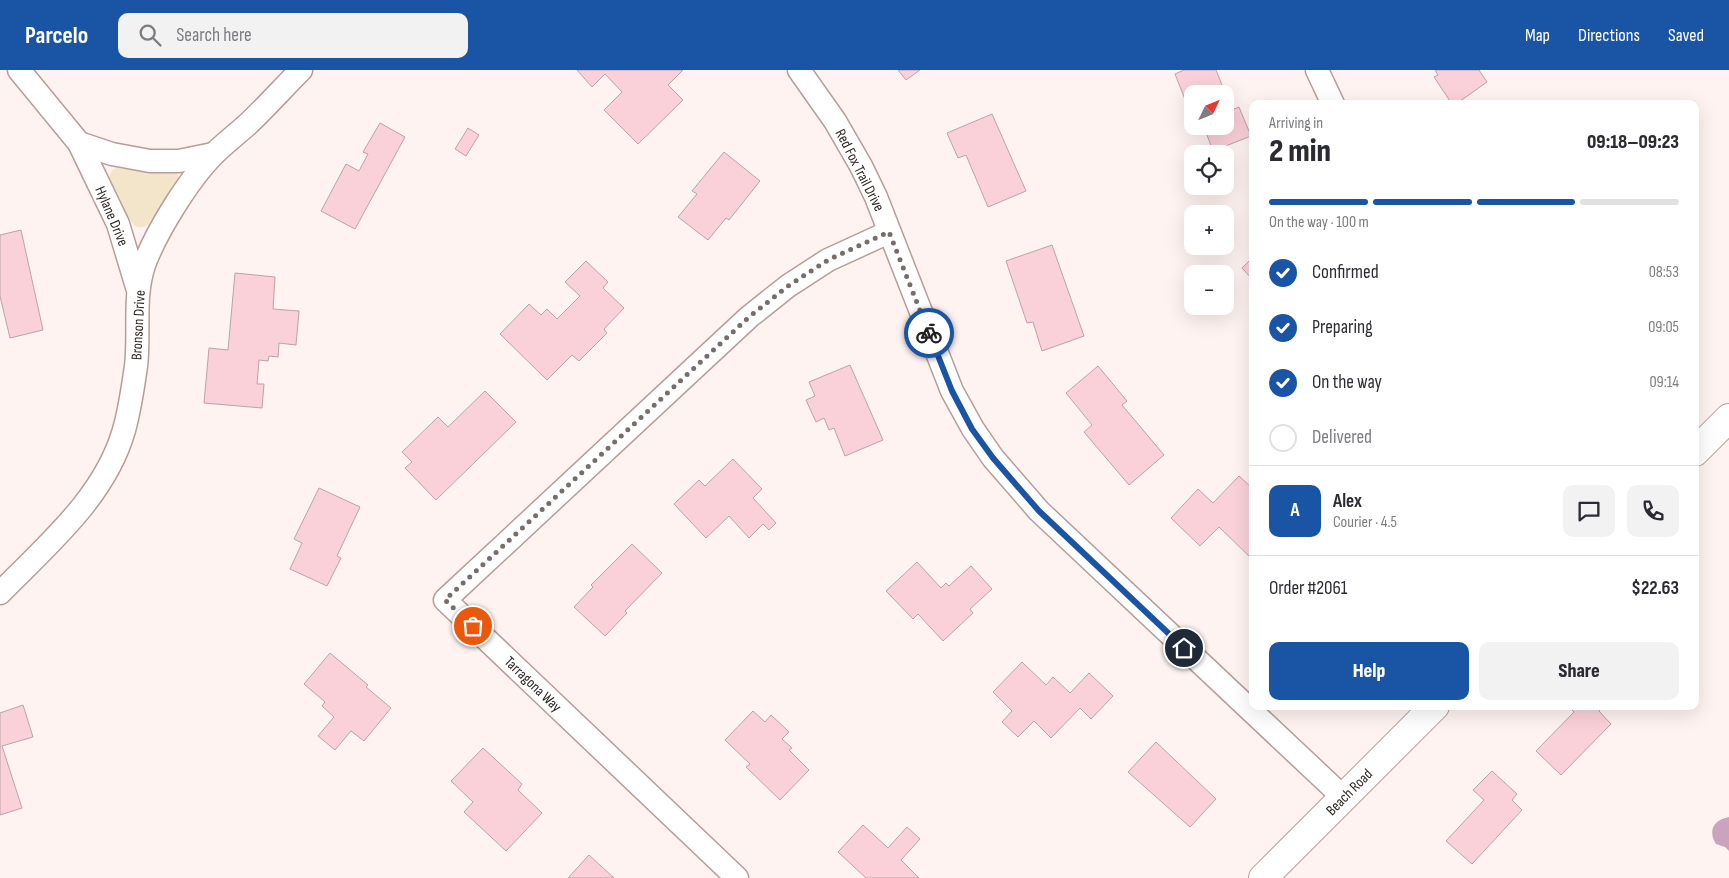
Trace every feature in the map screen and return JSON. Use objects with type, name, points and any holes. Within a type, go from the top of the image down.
[{"type":"street","name":"Hylane Drive","points":[[19,70],[79,143],[118,224],[138,292]]},
{"type":"street","name":"Bronson Drive","points":[[0,593],[86,503],[112,459],[124,430],[132,390],[138,353],[138,292],[144,266],[173,208],[213,154],[248,124],[301,70]]},
{"type":"street","name":"Red Fox Trail Drive","points":[[799,70],[835,121],[861,166],[876,197],[952,391],[972,429],[993,458],[1039,511],[1249,709]]},
{"type":"street","points":[[1317,70],[1331,100]]},
{"type":"street","points":[[79,143],[112,154],[150,161],[179,161],[213,154]]},
{"type":"street","name":"Tarragona Way","points":[[737,878],[445,600],[749,317],[788,286],[828,260],[889,232]]},
{"type":"street","points":[[1699,448],[1729,418]]},
{"type":"street","name":"Red Fox Trail Drive","points":[[1250,710],[1344,798]]},
{"type":"street","name":"Beach Road","points":[[1263,878],[1431,710]]},
{"type":"shaded area","points":[[117,168],[147,172],[175,172],[178,175],[178,181],[148,225],[138,227],[130,220],[110,178],[110,174]]},
{"type":"shaded area","points":[[1729,817],[1729,851],[1725,847],[1716,844],[1712,831],[1716,823]]},
{"type":"building","points":[[577,70],[683,70],[668,85],[683,100],[638,144],[604,110],[622,92],[605,74],[592,87]]},
{"type":"building","points":[[898,70],[920,70],[906,80]]},
{"type":"building","points":[[1184,70],[1216,70],[1222,85],[1184,85],[1184,97],[1175,74]]},
{"type":"building","points":[[1435,70],[1479,70],[1487,82],[1462,100],[1449,100],[1434,77],[1438,75]]},
{"type":"building","points":[[1239,107],[1249,131],[1249,137],[1228,145],[1211,145],[1207,135],[1234,135],[1234,109]]},
{"type":"building","points":[[992,114],[1026,191],[988,207],[966,155],[958,158],[947,133]]},
{"type":"building","points":[[380,123],[405,137],[355,229],[321,211],[346,164],[359,171],[368,154],[363,152]]},
{"type":"building","points":[[468,128],[479,135],[466,156],[455,149]]},
{"type":"building","points":[[724,152],[760,181],[729,220],[726,218],[708,240],[678,217],[697,194],[692,191]]},
{"type":"building","points":[[21,230],[43,330],[10,338],[0,296],[0,235]]},
{"type":"building","points":[[1052,245],[1084,336],[1042,351],[1033,322],[1027,323],[1006,261]]},
{"type":"building","points":[[586,261],[608,282],[603,288],[624,308],[604,329],[607,333],[579,361],[572,355],[547,380],[500,334],[529,304],[541,315],[547,309],[557,319],[580,296],[565,282]]},
{"type":"building","points":[[1249,261],[1249,276],[1242,268]]},
{"type":"building","points":[[235,273],[275,277],[273,309],[299,311],[296,345],[279,343],[278,357],[269,356],[268,361],[259,360],[257,384],[264,384],[262,408],[204,403],[209,348],[228,350]]},
{"type":"building","points":[[850,365],[883,440],[845,456],[834,428],[829,430],[824,418],[816,422],[806,400],[815,396],[809,382]]},
{"type":"building","points":[[1098,366],[1127,401],[1122,405],[1164,455],[1129,485],[1084,432],[1092,425],[1066,393]]},
{"type":"building","points":[[485,391],[516,422],[436,500],[405,468],[412,462],[402,452],[438,417],[448,427]]},
{"type":"building","points":[[733,459],[762,489],[753,498],[776,523],[769,530],[763,524],[749,538],[729,516],[706,538],[674,504],[699,480],[705,486]]},
{"type":"building","points":[[1239,476],[1249,485],[1249,556],[1219,527],[1200,546],[1171,518],[1198,489],[1213,503]]},
{"type":"building","points":[[319,488],[360,507],[337,556],[341,558],[327,586],[290,569],[302,543],[294,539]]},
{"type":"building","points":[[632,544],[662,573],[625,611],[627,613],[605,636],[574,607],[593,587],[591,585]]},
{"type":"building","points":[[917,562],[941,588],[946,583],[949,586],[971,566],[992,589],[970,609],[973,613],[943,641],[918,614],[913,619],[886,591]]},
{"type":"building","points":[[330,653],[368,685],[366,687],[391,708],[364,741],[351,731],[335,750],[318,736],[334,717],[322,706],[325,702],[304,684]]},
{"type":"building","points":[[1022,662],[1046,685],[1053,677],[1070,693],[1089,673],[1113,696],[1091,719],[1080,708],[1051,738],[1034,721],[1018,737],[1002,722],[1012,711],[993,692]]},
{"type":"building","points":[[23,705],[33,737],[2,746],[22,808],[0,815],[0,713]]},
{"type":"building","points":[[1572,710],[1600,710],[1611,724],[1561,775],[1536,751],[1574,712]]},
{"type":"building","points":[[753,711],[765,722],[771,715],[789,732],[782,739],[792,748],[789,750],[809,770],[780,800],[746,767],[750,764],[725,740]]},
{"type":"building","points":[[1156,742],[1216,799],[1190,827],[1128,772]]},
{"type":"building","points":[[483,748],[522,784],[518,790],[542,813],[506,851],[464,812],[473,802],[451,781]]},
{"type":"building","points":[[1492,771],[1517,794],[1512,800],[1522,810],[1472,864],[1446,841],[1484,800],[1473,790]]},
{"type":"building","points":[[863,825],[888,848],[907,827],[920,839],[901,860],[919,878],[866,878],[838,852]]},
{"type":"building","points":[[589,855],[614,878],[568,878]]},
{"type":"way so far","points":[[473,626],[445,600],[749,317],[788,286],[828,260],[889,232],[929,333]]},
{"type":"route","points":[[929,333],[952,391],[972,429],[1014,484],[1039,511],[1184,648]]}]
